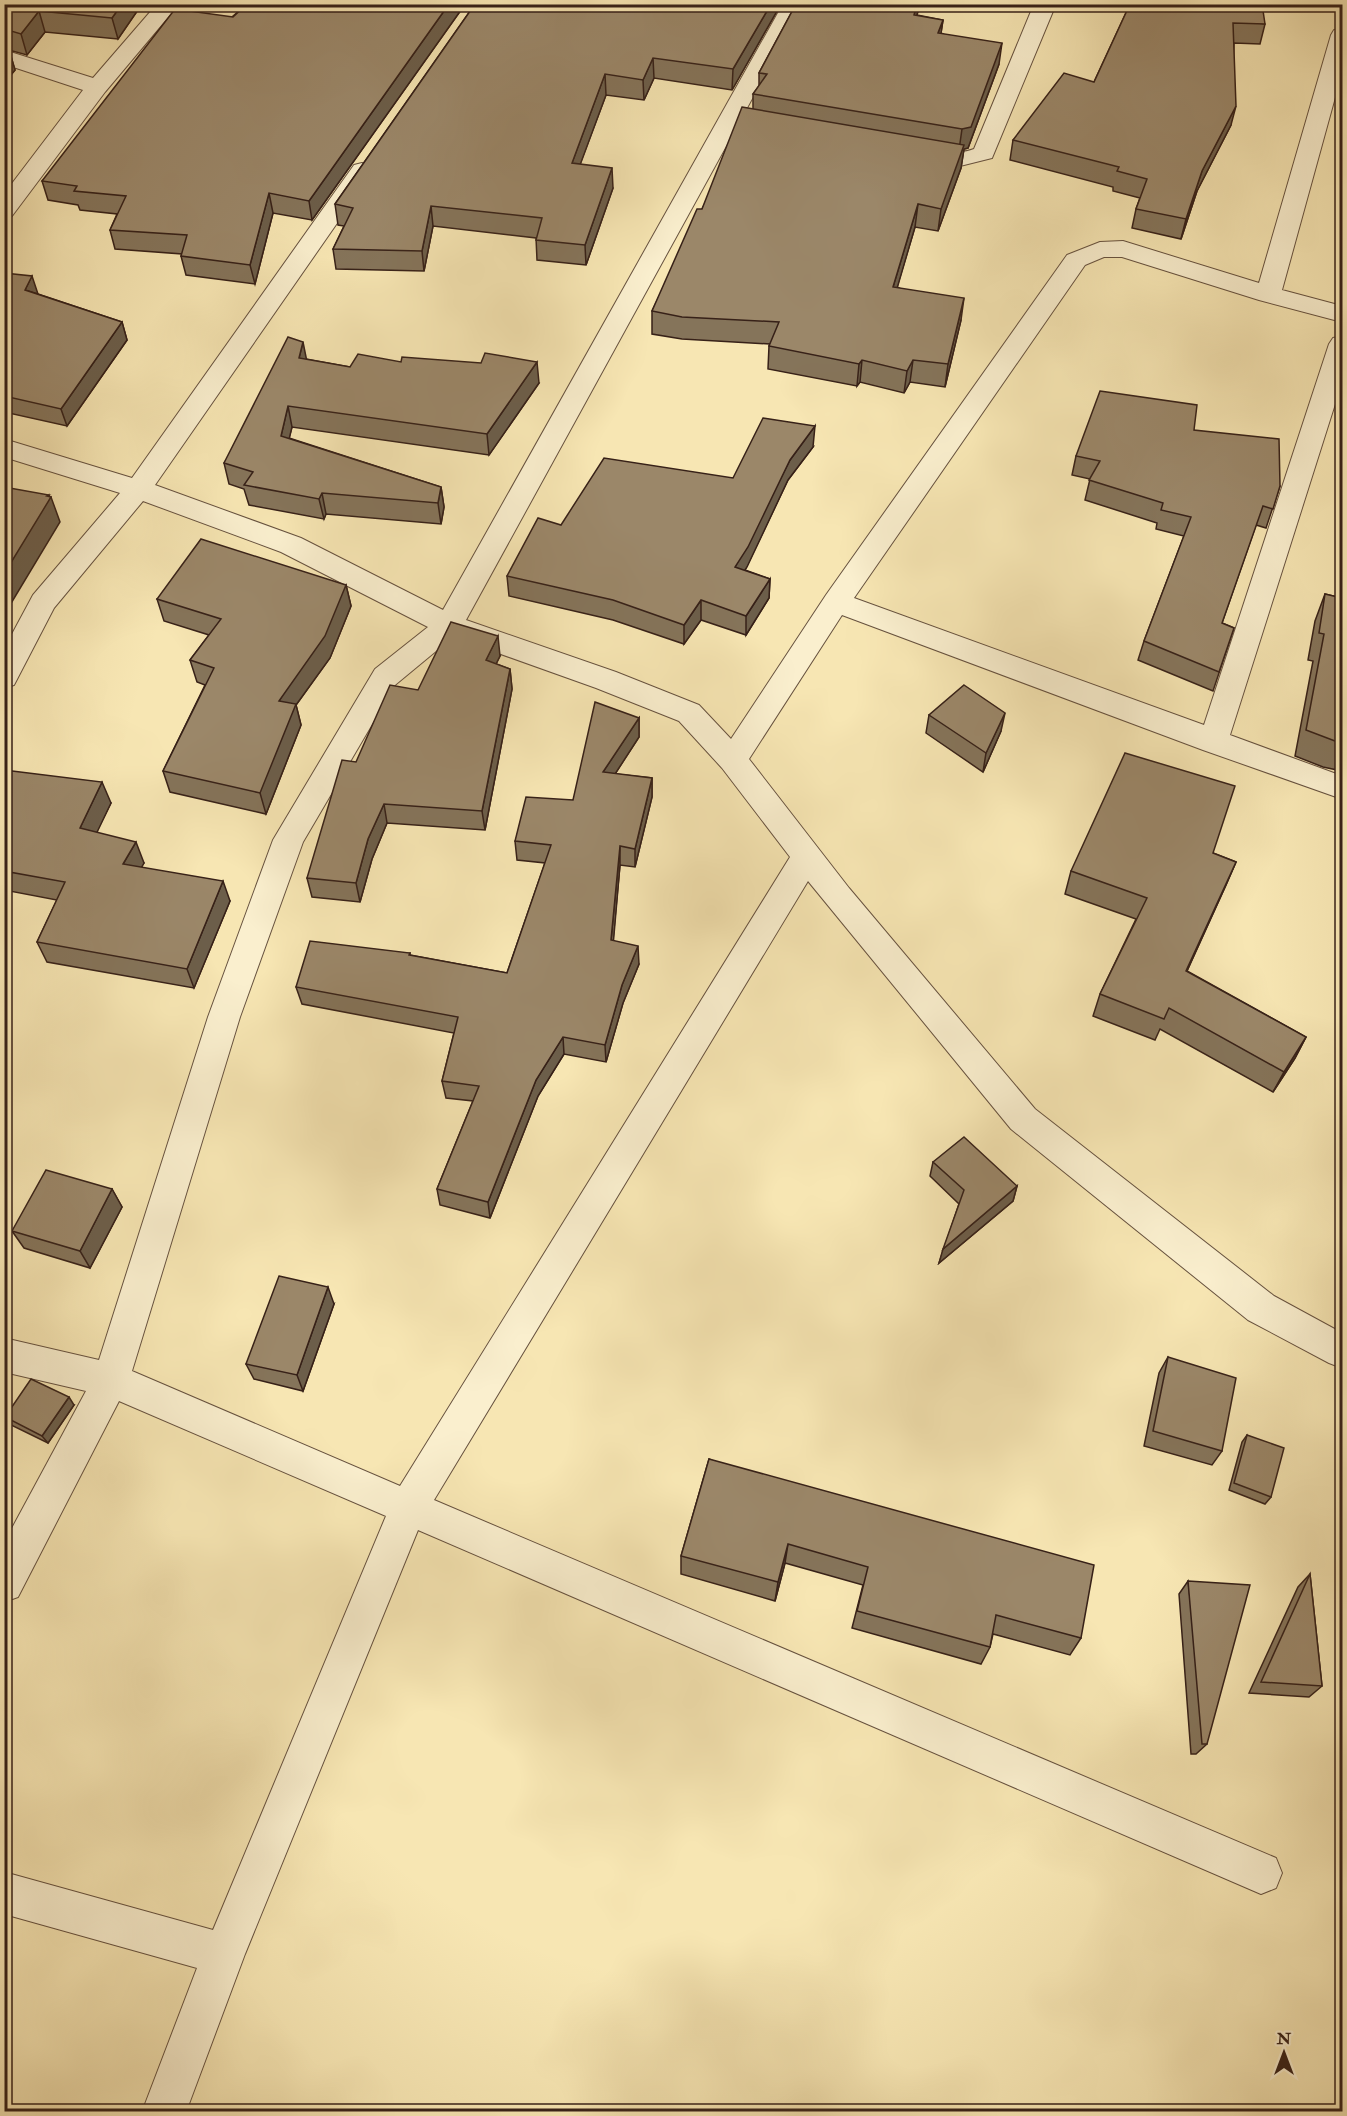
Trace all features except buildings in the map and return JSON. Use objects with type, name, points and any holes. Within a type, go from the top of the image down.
[{"type":"street","points":[[4,211],[97,87],[169,4]]},
{"type":"street","points":[[4,1583],[111,1380],[224,1017],[288,840],[385,677],[449,625],[742,121],[794,4]]},
{"type":"street","points":[[902,149],[959,159],[976,157],[984,153],[1045,4]]},
{"type":"street","points":[[1268,294],[1342,35]]},
{"type":"street","points":[[4,57],[97,87]]},
{"type":"street","points":[[4,677],[43,602],[138,489],[376,150]]},
{"type":"street","points":[[733,760],[836,602],[1076,260],[1100,250],[1123,249],[1268,294],[1342,314]]},
{"type":"street","points":[[1213,742],[1342,344]]},
{"type":"street","points":[[4,448],[138,489],[291,545],[449,625],[606,680],[689,713],[733,760],[806,857],[1023,1119],[1261,1308],[1342,1351]]},
{"type":"street","points":[[836,602],[1342,788]]},
{"type":"street","points":[[164,2112],[224,1954],[408,1508],[806,857]]},
{"type":"street","points":[[4,1355],[111,1380],[1261,1873]]},
{"type":"street","points":[[4,1893],[224,1954]]}]
